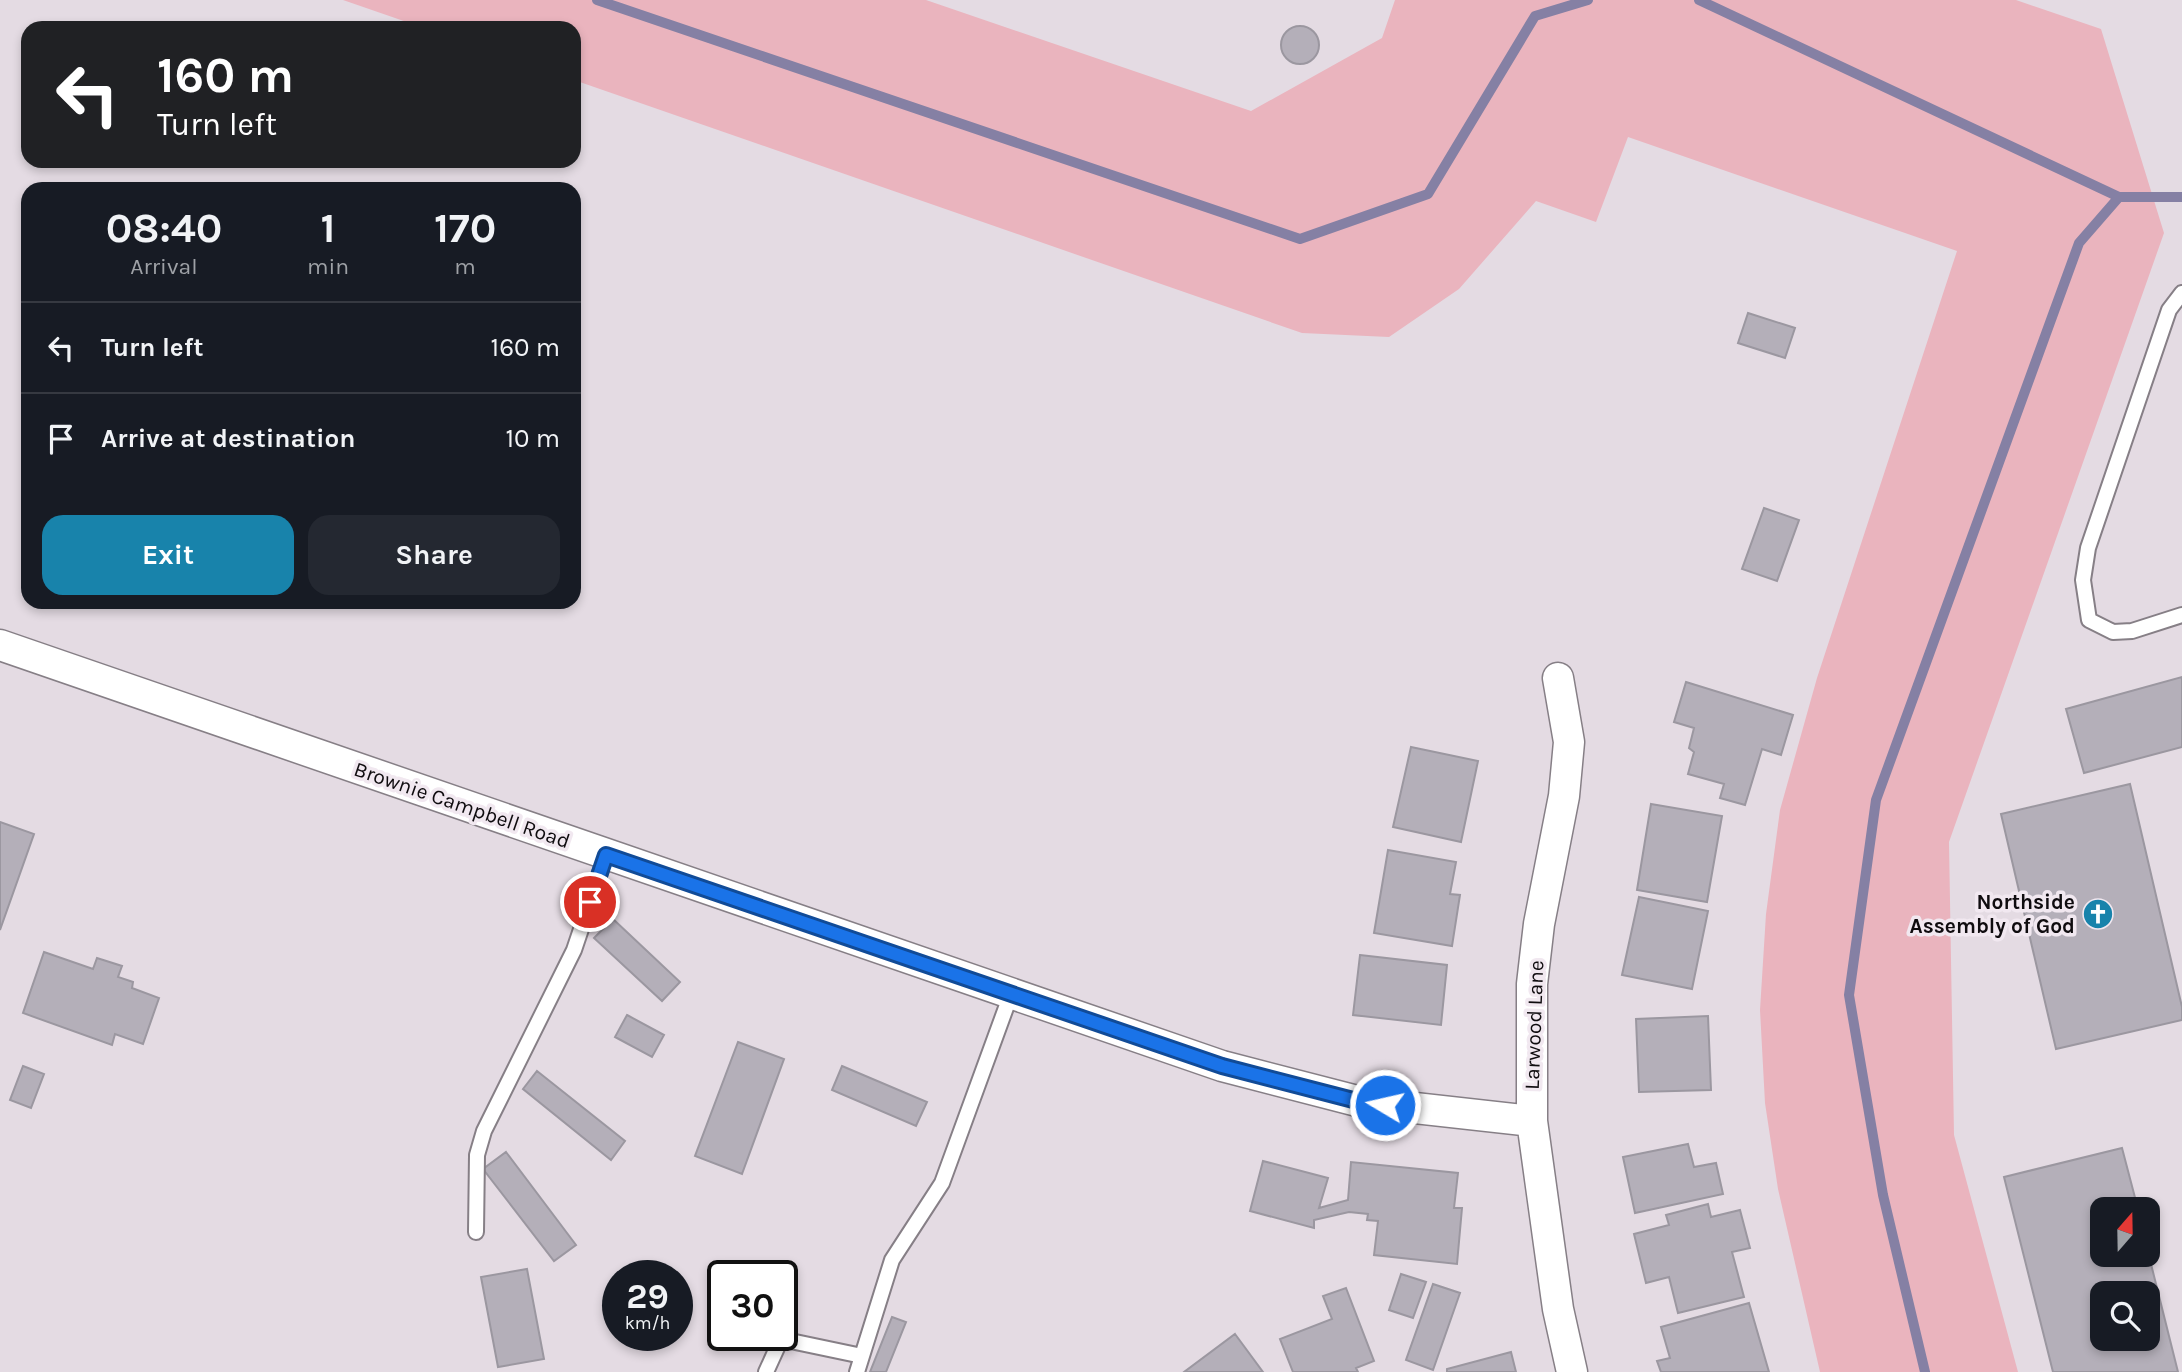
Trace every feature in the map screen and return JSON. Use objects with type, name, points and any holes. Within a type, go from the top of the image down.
[{"type":"street","name":"Brownie Campbell Road","points":[[0,645],[1222,1066],[1361,1102],[1532,1121]]},
{"type":"street","name":"Larwood Lane","points":[[1558,678],[1569,742],[1564,796],[1539,924],[1532,984],[1532,1121],[1558,1309],[1572,1372]]},
{"type":"lane","points":[[2182,293],[2169,310],[2088,548],[2083,580],[2089,620],[2113,632],[2132,631],[2182,615]]},
{"type":"lane","points":[[476,1232],[477,1155],[484,1131],[575,950],[606,855]]},
{"type":"lane","points":[[857,1372],[892,1260],[942,1183],[1011,994]]},
{"type":"lane","points":[[766,1372],[781,1339],[862,1356]]},
{"type":"shaded area","points":[[343,0],[926,0],[1251,111],[1382,38],[1395,0],[2016,0],[2101,29],[2164,233],[1949,842],[1954,1135],[2018,1372],[1820,1372],[1778,1189],[1765,1103],[1760,1010],[1766,914],[1780,810],[1817,678],[1957,251],[1628,137],[1596,222],[1536,201],[1459,289],[1389,337],[1302,333],[581,82],[581,21],[404,21]]},
{"type":"building","points":[[1300,26],[1313,32],[1319,45],[1313,58],[1300,64],[1287,58],[1281,45],[1287,32]]},
{"type":"building","points":[[1748,313],[1795,328],[1785,358],[1738,343]]},
{"type":"building","points":[[1764,508],[1799,520],[1777,581],[1742,569]]},
{"type":"building","points":[[2182,677],[2182,747],[2084,773],[2066,709]]},
{"type":"building","points":[[1686,682],[1793,715],[1781,755],[1762,749],[1745,805],[1720,798],[1724,784],[1688,774],[1694,752],[1689,748],[1694,728],[1674,722]]},
{"type":"building","points":[[1411,747],[1478,761],[1461,842],[1393,827]]},
{"type":"building","points":[[2130,784],[2182,1007],[2182,1020],[2056,1049],[2001,814]]},
{"type":"building","points":[[1651,804],[1722,816],[1707,902],[1637,890]]},
{"type":"building","points":[[0,822],[34,834],[0,930]]},
{"type":"building","points":[[1388,850],[1456,862],[1450,894],[1460,895],[1452,946],[1374,933]]},
{"type":"building","points":[[1639,897],[1708,911],[1692,989],[1622,975]]},
{"type":"building","points":[[613,919],[680,982],[662,1001],[594,938]]},
{"type":"building","points":[[44,952],[93,969],[97,958],[122,966],[118,977],[133,982],[132,988],[159,998],[143,1044],[115,1034],[112,1045],[23,1013]]},
{"type":"building","points":[[1360,955],[1447,965],[1441,1025],[1353,1015]]},
{"type":"building","points":[[627,1015],[664,1035],[652,1057],[615,1037]]},
{"type":"building","points":[[1708,1016],[1711,1090],[1639,1092],[1636,1019]]},
{"type":"building","points":[[738,1042],[784,1059],[742,1174],[695,1156]]},
{"type":"building","points":[[23,1066],[44,1074],[31,1108],[10,1100]]},
{"type":"building","points":[[842,1066],[927,1102],[916,1126],[832,1090]]},
{"type":"building","points":[[537,1071],[625,1141],[611,1160],[523,1089]]},
{"type":"building","points":[[1688,1144],[1694,1167],[1716,1163],[1723,1194],[1635,1213],[1623,1157]]},
{"type":"building","points":[[2122,1148],[2135,1197],[2090,1197],[2090,1267],[2152,1267],[2155,1281],[2090,1281],[2090,1351],[2160,1351],[2160,1300],[2178,1372],[2053,1372],[2004,1177]]},
{"type":"building","points":[[506,1152],[576,1245],[554,1261],[483,1169]]},
{"type":"building","points":[[1263,1161],[1328,1178],[1319,1208],[1348,1200],[1351,1162],[1458,1173],[1454,1208],[1462,1208],[1457,1264],[1374,1255],[1378,1221],[1367,1220],[1368,1214],[1349,1212],[1314,1220],[1314,1228],[1250,1211]]},
{"type":"building","points":[[1708,1204],[1711,1217],[1740,1210],[1750,1248],[1732,1252],[1744,1297],[1678,1313],[1669,1277],[1646,1283],[1634,1234],[1669,1225],[1666,1215]]},
{"type":"building","points":[[527,1269],[544,1359],[498,1367],[481,1277]]},
{"type":"building","points":[[1401,1274],[1426,1282],[1413,1318],[1389,1310]]},
{"type":"building","points":[[1433,1284],[1460,1293],[1433,1370],[1406,1360]]},
{"type":"building","points":[[1346,1288],[1374,1361],[1356,1368],[1358,1372],[1293,1372],[1280,1339],[1332,1319],[1323,1296]]},
{"type":"building","points":[[1749,1303],[1769,1372],[1661,1372],[1657,1361],[1670,1358],[1661,1327]]},
{"type":"building","points":[[892,1317],[906,1322],[886,1372],[870,1372]]},
{"type":"building","points":[[1235,1334],[1263,1372],[1184,1372]]},
{"type":"building","points":[[1511,1352],[1516,1372],[1447,1372],[1447,1369]]},
{"type":"waterway","points":[[597,0],[1300,239],[1428,194],[1535,16],[1588,0]]},
{"type":"waterway","points":[[1699,0],[2119,197],[2182,197]]},
{"type":"waterway","points":[[1925,1372],[1883,1195],[1849,995],[1876,800],[2079,243],[2119,197]]},
{"type":"place","name":"Northside Assembly of God","points":[[2098,914]]},
{"type":"route","points":[[590,902],[606,855],[1222,1066],[1361,1102],[1385,1105]]}]
